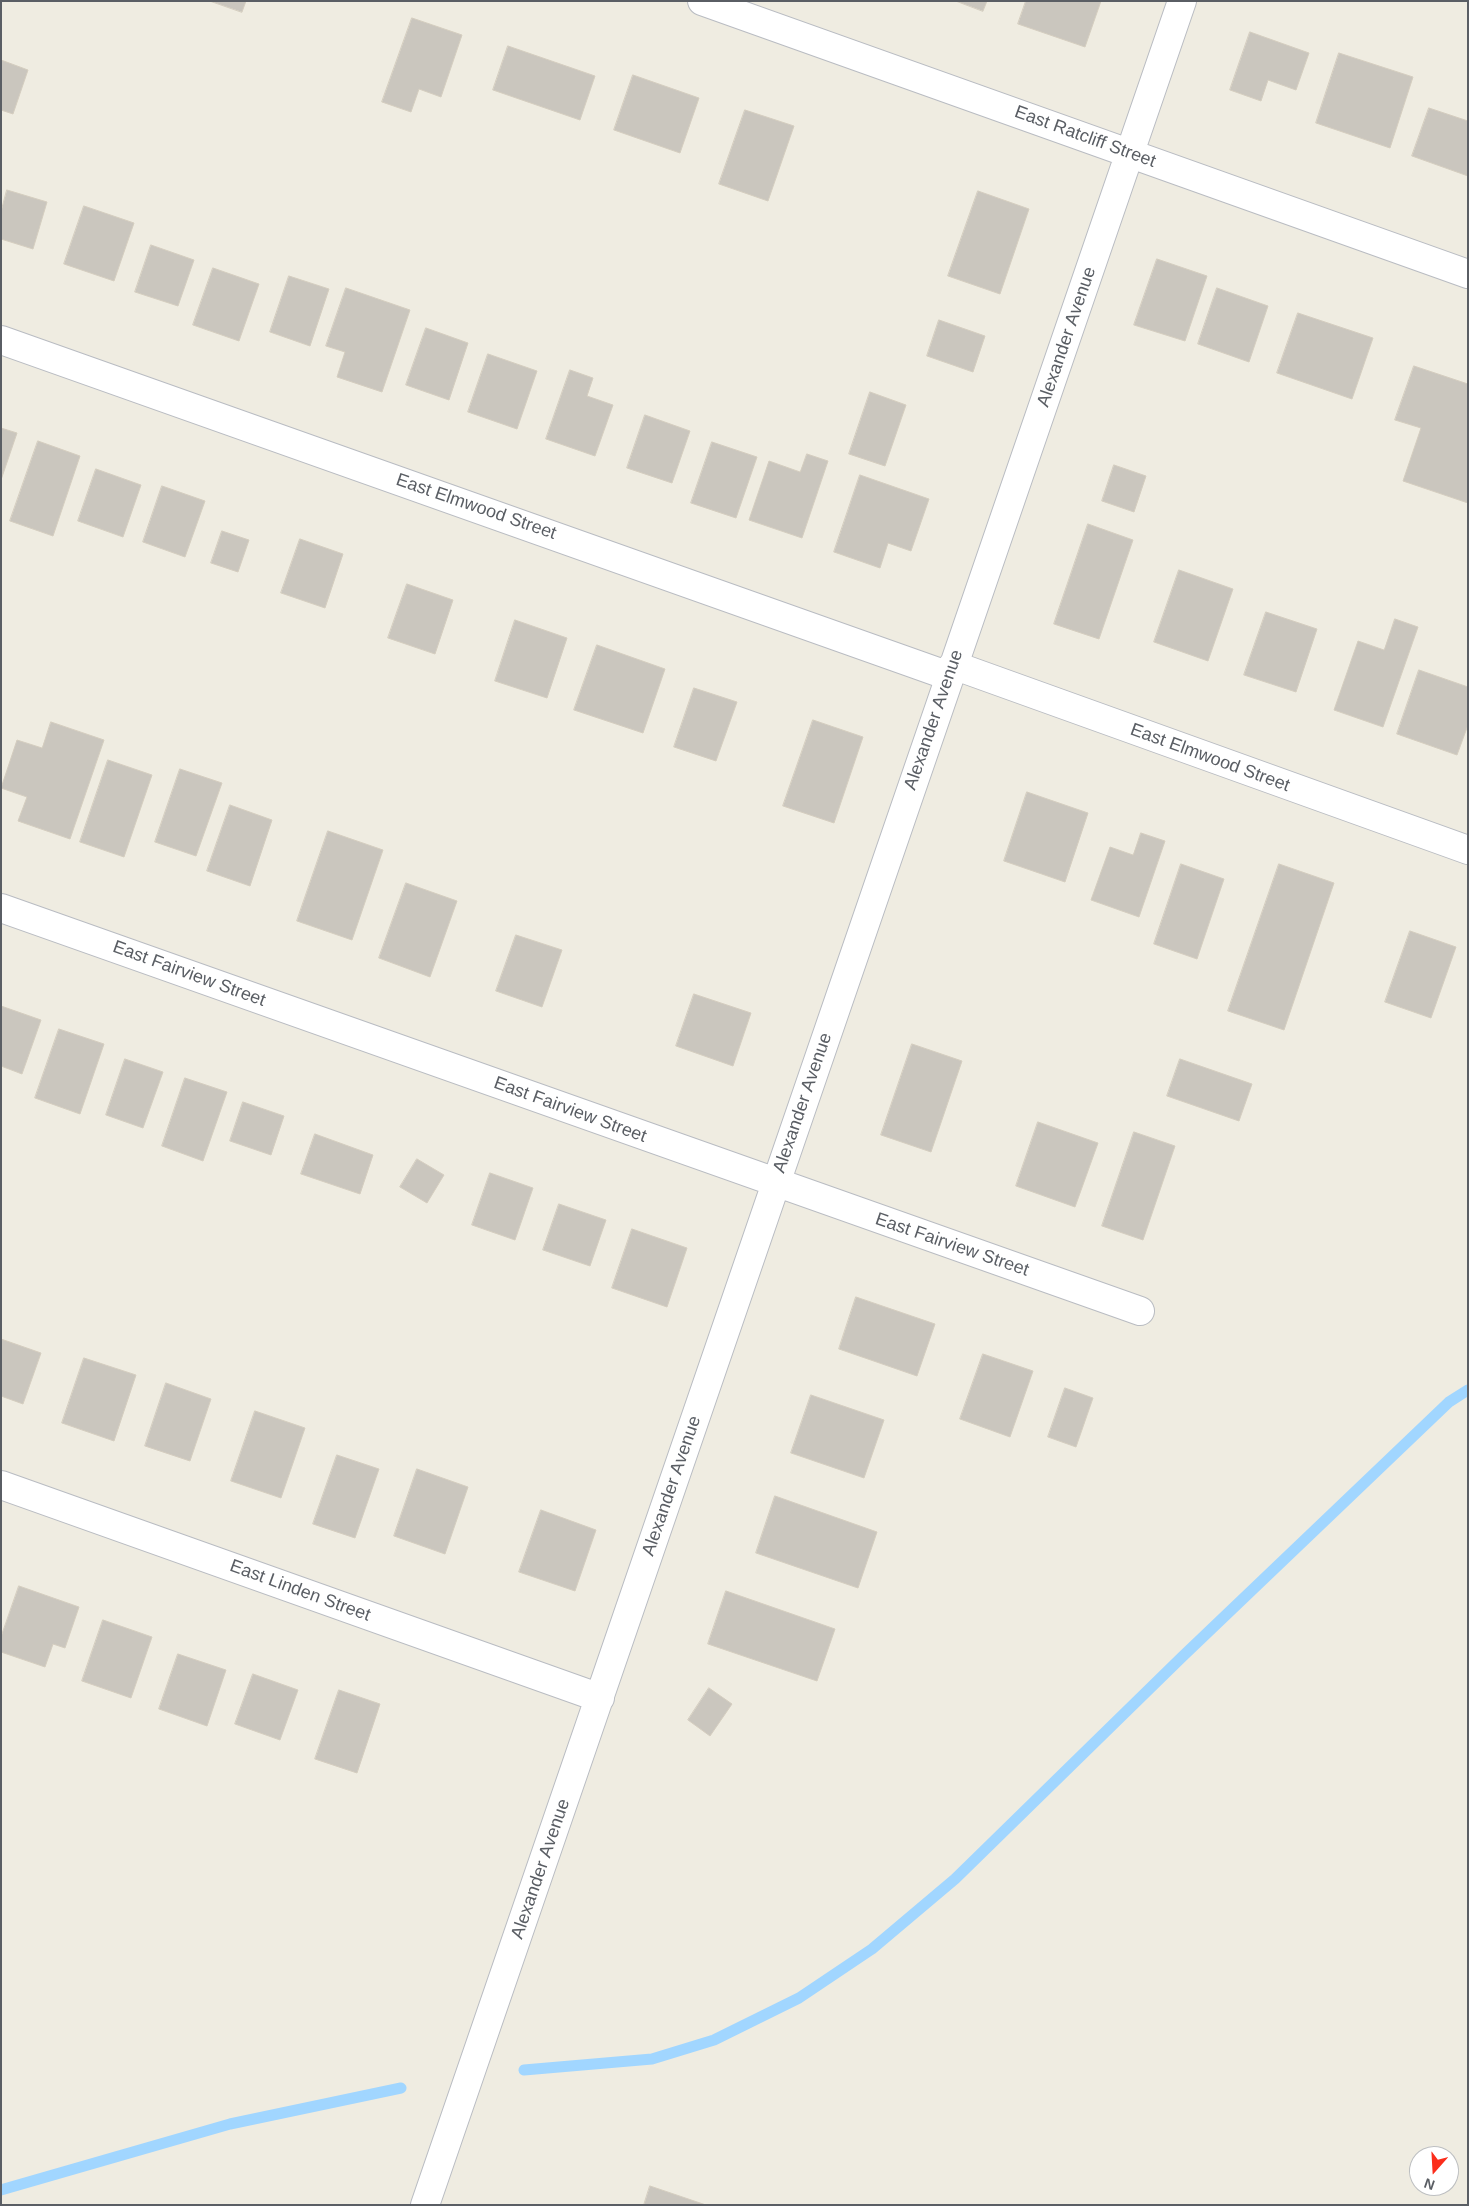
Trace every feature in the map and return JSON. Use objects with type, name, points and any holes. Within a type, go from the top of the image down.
[{"type":"street","name":"East Ratcliff Street","points":[[702,1],[1468,274]]},
{"type":"street","name":"Alexander Avenue","points":[[425,2205],[1182,1]]},
{"type":"street","name":"East Elmwood Street","points":[[1,340],[1468,850]]},
{"type":"street","name":"East Fairview Street","points":[[1,908],[1140,1311]]},
{"type":"street","name":"East Linden Street","points":[[1,1485],[600,1698]]},
{"type":"building","points":[[210,1],[246,1],[242,12]]},
{"type":"building","points":[[956,1],[987,1],[983,11]]},
{"type":"building","points":[[1026,1],[1101,1],[1085,47],[1018,24]]},
{"type":"building","points":[[412,18],[462,35],[441,97],[419,89],[411,112],[382,102]]},
{"type":"building","points":[[1250,32],[1309,53],[1296,90],[1268,80],[1261,101],[1230,90]]},
{"type":"building","points":[[508,46],[595,76],[580,120],[493,90]]},
{"type":"building","points":[[1339,53],[1413,77],[1390,148],[1316,123]]},
{"type":"building","points":[[1,60],[28,70],[13,114],[1,110]]},
{"type":"building","points":[[633,75],[699,98],[680,153],[614,130]]},
{"type":"building","points":[[1429,108],[1468,121],[1468,176],[1412,156]]},
{"type":"building","points":[[745,110],[794,126],[768,201],[719,184]]},
{"type":"building","points":[[7,190],[47,202],[33,249],[1,239],[1,212]]},
{"type":"building","points":[[978,191],[1029,209],[1000,294],[948,276]]},
{"type":"building","points":[[84,206],[134,223],[114,281],[64,264]]},
{"type":"building","points":[[151,245],[194,260],[178,306],[135,292]]},
{"type":"building","points":[[1157,259],[1207,276],[1185,341],[1134,325]]},
{"type":"building","points":[[213,268],[259,284],[239,341],[193,325]]},
{"type":"building","points":[[289,276],[329,289],[310,346],[270,332]]},
{"type":"building","points":[[346,288],[410,310],[382,392],[337,377],[345,352],[326,346]]},
{"type":"building","points":[[1217,288],[1268,306],[1249,362],[1198,344]]},
{"type":"building","points":[[1298,313],[1373,338],[1352,399],[1277,373]]},
{"type":"building","points":[[939,320],[985,336],[973,372],[927,356]]},
{"type":"building","points":[[426,328],[468,343],[449,400],[406,385]]},
{"type":"building","points":[[488,354],[537,371],[517,429],[468,412]]},
{"type":"building","points":[[1414,366],[1468,384],[1468,503],[1403,481],[1421,428],[1395,420]]},
{"type":"building","points":[[570,370],[593,378],[587,396],[613,405],[595,456],[546,439]]},
{"type":"building","points":[[870,392],[906,405],[885,466],[849,454]]},
{"type":"building","points":[[645,415],[690,431],[672,483],[627,468]]},
{"type":"building","points":[[1,428],[17,433],[1,480]]},
{"type":"building","points":[[38,441],[80,456],[53,536],[10,521]]},
{"type":"building","points":[[712,442],[757,457],[736,518],[691,503]]},
{"type":"building","points":[[807,454],[828,461],[802,538],[749,520],[769,461],[800,472]]},
{"type":"building","points":[[1114,465],[1146,476],[1134,512],[1102,501]]},
{"type":"building","points":[[96,469],[141,485],[123,537],[78,521]]},
{"type":"building","points":[[860,475],[929,499],[911,551],[888,543],[880,568],[834,552]]},
{"type":"building","points":[[162,486],[205,501],[185,557],[143,542]]},
{"type":"building","points":[[1088,524],[1133,540],[1099,639],[1054,624]]},
{"type":"building","points":[[222,531],[249,540],[238,572],[211,563]]},
{"type":"building","points":[[300,539],[343,554],[325,608],[281,593]]},
{"type":"building","points":[[1179,570],[1233,589],[1208,661],[1154,642]]},
{"type":"building","points":[[407,584],[453,600],[435,654],[388,638]]},
{"type":"building","points":[[1266,612],[1317,629],[1296,692],[1244,675]]},
{"type":"building","points":[[1395,619],[1418,627],[1383,727],[1334,710],[1358,641],[1384,650]]},
{"type":"building","points":[[515,620],[567,638],[547,698],[495,681]]},
{"type":"building","points":[[597,645],[665,669],[643,733],[574,710]]},
{"type":"building","points":[[1419,670],[1468,687],[1468,725],[1457,755],[1397,734]]},
{"type":"building","points":[[694,688],[737,702],[716,761],[674,747]]},
{"type":"building","points":[[813,720],[863,737],[834,823],[783,806]]},
{"type":"building","points":[[51,722],[104,740],[70,839],[18,821],[27,797],[1,788],[17,740],[42,748]]},
{"type":"building","points":[[108,760],[152,775],[124,857],[80,842]]},
{"type":"building","points":[[180,769],[222,783],[196,856],[155,842]]},
{"type":"building","points":[[1027,792],[1088,813],[1065,882],[1004,861]]},
{"type":"building","points":[[230,805],[272,820],[250,886],[207,871]]},
{"type":"building","points":[[328,831],[383,850],[352,940],[297,921]]},
{"type":"building","points":[[1141,833],[1165,841],[1139,917],[1091,900],[1110,847],[1133,855]]},
{"type":"building","points":[[1181,864],[1224,879],[1197,959],[1154,944]]},
{"type":"building","points":[[1279,864],[1334,883],[1284,1030],[1228,1011]]},
{"type":"building","points":[[406,883],[457,901],[430,977],[379,958]]},
{"type":"building","points":[[1410,931],[1456,947],[1431,1018],[1385,1002]]},
{"type":"building","points":[[516,935],[562,950],[542,1007],[496,991]]},
{"type":"building","points":[[694,994],[751,1013],[733,1066],[676,1046]]},
{"type":"building","points":[[1,1006],[41,1020],[22,1074],[1,1066]]},
{"type":"building","points":[[59,1029],[104,1044],[80,1114],[35,1098]]},
{"type":"building","points":[[912,1044],[962,1061],[931,1152],[881,1135]]},
{"type":"building","points":[[125,1059],[163,1072],[143,1128],[106,1115]]},
{"type":"building","points":[[1180,1059],[1252,1084],[1239,1121],[1167,1096]]},
{"type":"building","points":[[185,1078],[227,1092],[203,1161],[162,1146]]},
{"type":"building","points":[[243,1102],[284,1116],[271,1155],[230,1141]]},
{"type":"building","points":[[1038,1122],[1098,1143],[1075,1207],[1016,1186]]},
{"type":"building","points":[[1134,1132],[1175,1146],[1143,1240],[1102,1226]]},
{"type":"building","points":[[315,1134],[373,1155],[360,1194],[301,1174]]},
{"type":"building","points":[[417,1159],[444,1175],[427,1203],[400,1187]]},
{"type":"building","points":[[490,1173],[533,1188],[515,1240],[472,1225]]},
{"type":"building","points":[[559,1204],[606,1220],[590,1266],[543,1250]]},
{"type":"building","points":[[632,1229],[687,1248],[667,1307],[612,1288]]},
{"type":"building","points":[[856,1297],[935,1324],[917,1376],[839,1349]]},
{"type":"building","points":[[1,1339],[41,1353],[23,1404],[1,1396]]},
{"type":"building","points":[[983,1354],[1033,1371],[1010,1437],[960,1419]]},
{"type":"building","points":[[84,1358],[136,1375],[114,1441],[62,1423]]},
{"type":"building","points":[[166,1383],[211,1399],[190,1461],[145,1446]]},
{"type":"building","points":[[1065,1388],[1093,1398],[1076,1447],[1048,1437]]},
{"type":"building","points":[[811,1395],[884,1420],[864,1478],[791,1453]]},
{"type":"building","points":[[255,1411],[305,1428],[281,1498],[231,1481]]},
{"type":"building","points":[[337,1455],[379,1469],[355,1538],[313,1524]]},
{"type":"building","points":[[417,1469],[468,1487],[445,1554],[394,1536]]},
{"type":"building","points":[[775,1496],[877,1532],[858,1588],[756,1553]]},
{"type":"building","points":[[541,1510],[596,1530],[575,1591],[519,1572]]},
{"type":"building","points":[[19,1586],[79,1607],[65,1648],[53,1644],[45,1667],[1,1652],[1,1637]]},
{"type":"building","points":[[726,1591],[835,1629],[817,1681],[708,1644]]},
{"type":"building","points":[[103,1620],[152,1637],[131,1698],[82,1681]]},
{"type":"building","points":[[178,1654],[226,1670],[207,1726],[159,1709]]},
{"type":"building","points":[[253,1674],[298,1690],[280,1740],[235,1724]]},
{"type":"building","points":[[709,1688],[732,1704],[710,1736],[688,1720]]},
{"type":"building","points":[[339,1690],[380,1704],[357,1773],[315,1759]]},
{"type":"building","points":[[650,2186],[706,2205],[644,2205]]},
{"type":"waterway","points":[[524,2070],[652,2059],[714,2040],[799,1998],[872,1949],[955,1879],[1182,1657],[1449,1402],[1468,1390]]},
{"type":"waterway","points":[[1,2190],[230,2124],[401,2088]]}]
